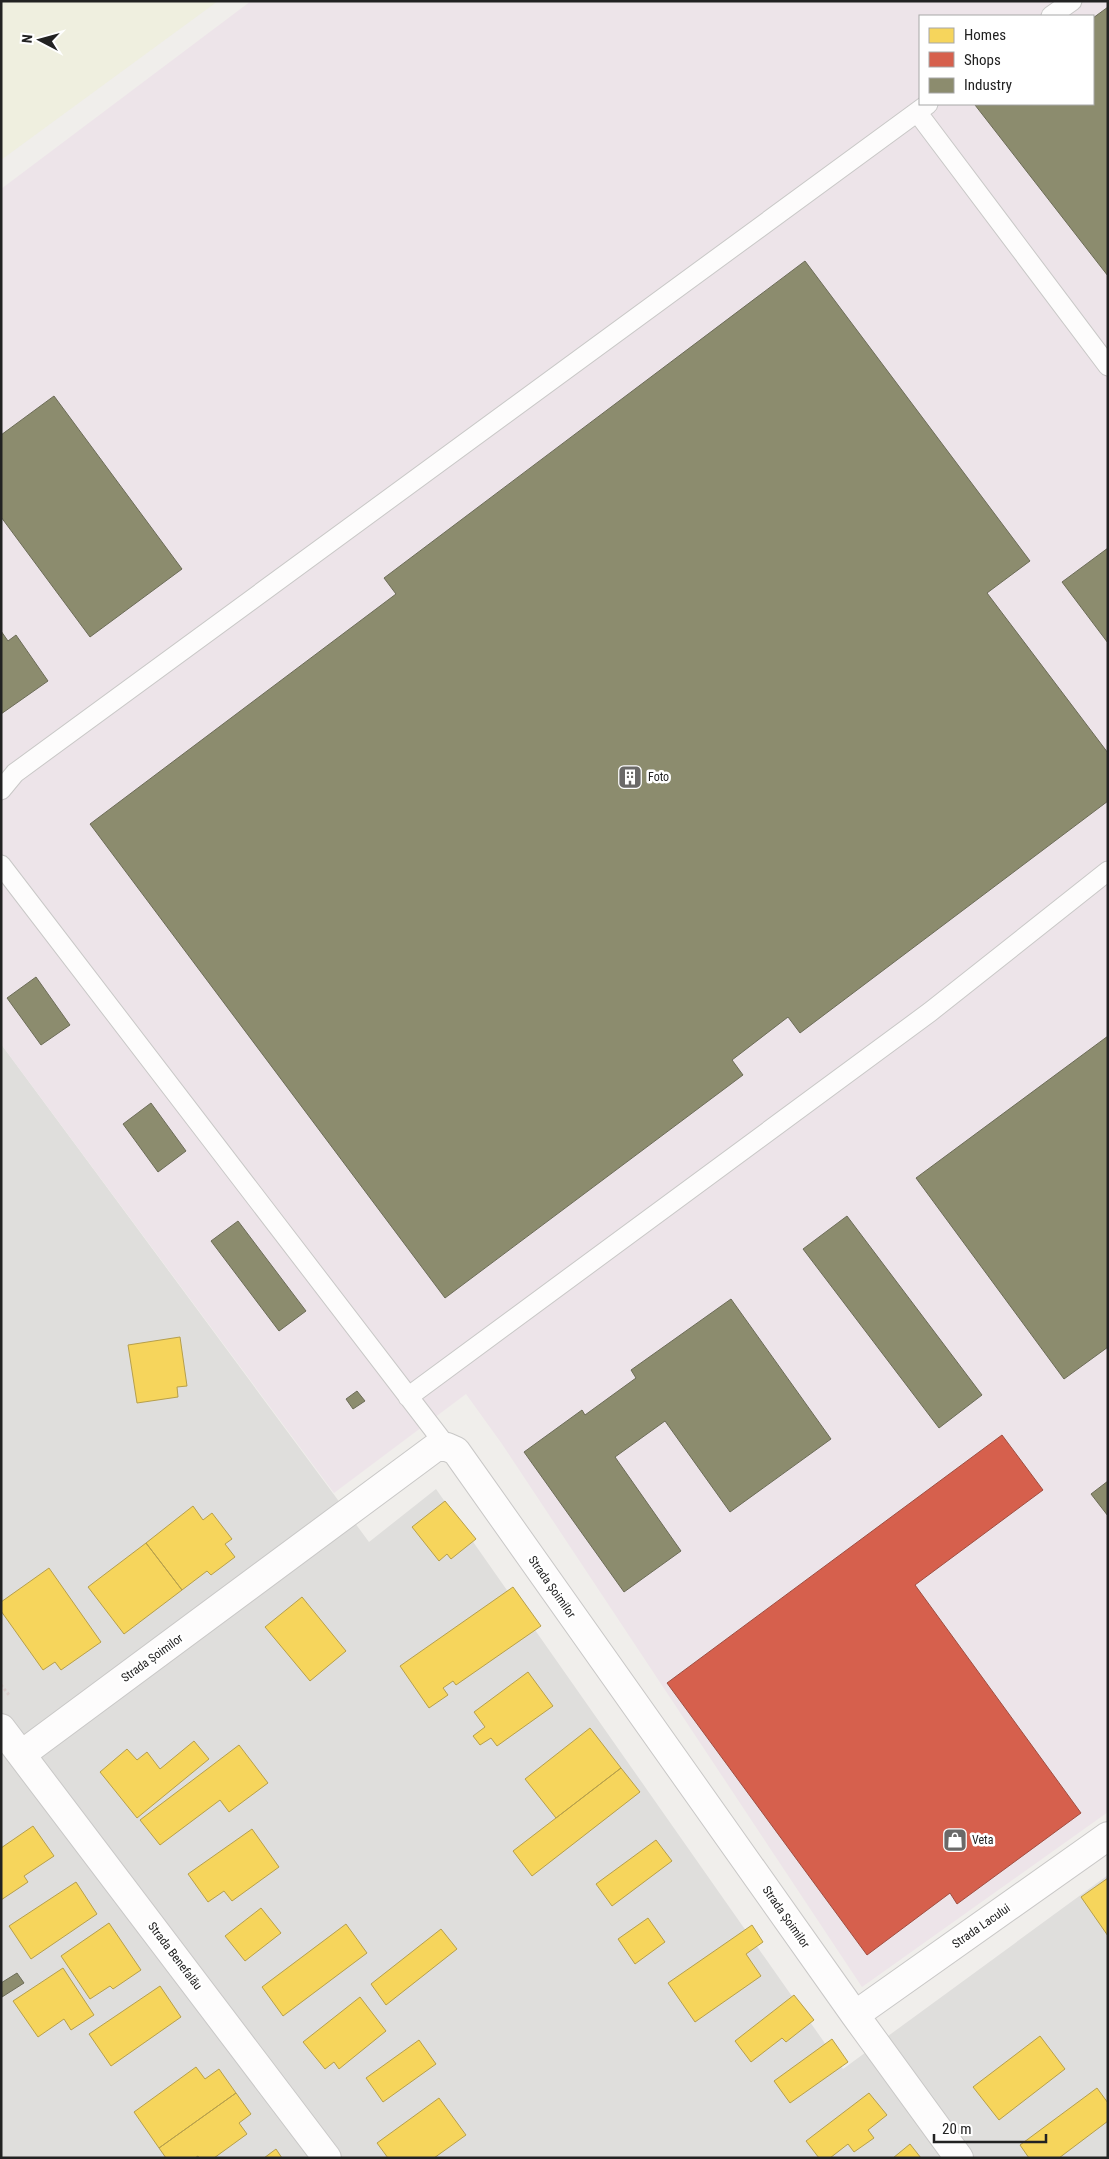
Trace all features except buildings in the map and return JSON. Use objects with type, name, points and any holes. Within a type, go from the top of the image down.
[{"type":"street","name":"Strada Șoimilor","points":[[22,1754],[436,1447],[446,1447],[456,1451],[855,2015],[959,2158]]},
{"type":"street","name":"Strada Benefalău","points":[[1,1728],[327,2158]]},
{"type":"street","name":"Strada Lacului","points":[[855,2015],[1108,1836]]},
{"type":"lane","points":[[1052,15],[1072,1]]},
{"type":"lane","points":[[1,790],[15,773],[922,108],[1108,366]]},
{"type":"lane","points":[[1,865],[446,1447]]},
{"type":"lane","points":[[408,1397],[930,1012],[1108,871]]},
{"type":"shaded area","points":[[251,1],[1108,1],[1108,1812],[862,1987],[502,1444],[466,1394],[334,1493],[1,1044],[1,189]]},
{"type":"shaded area","points":[[1,1044],[369,1542],[436,1489],[843,2069],[1108,1875],[1108,2158],[1,2158]]},
{"type":"green space","points":[[1,1],[218,1],[1,160]]},
{"type":"place","name":"Foto","points":[[630,777]]},
{"type":"place","name":"Veta","points":[[955,1840]]}]
